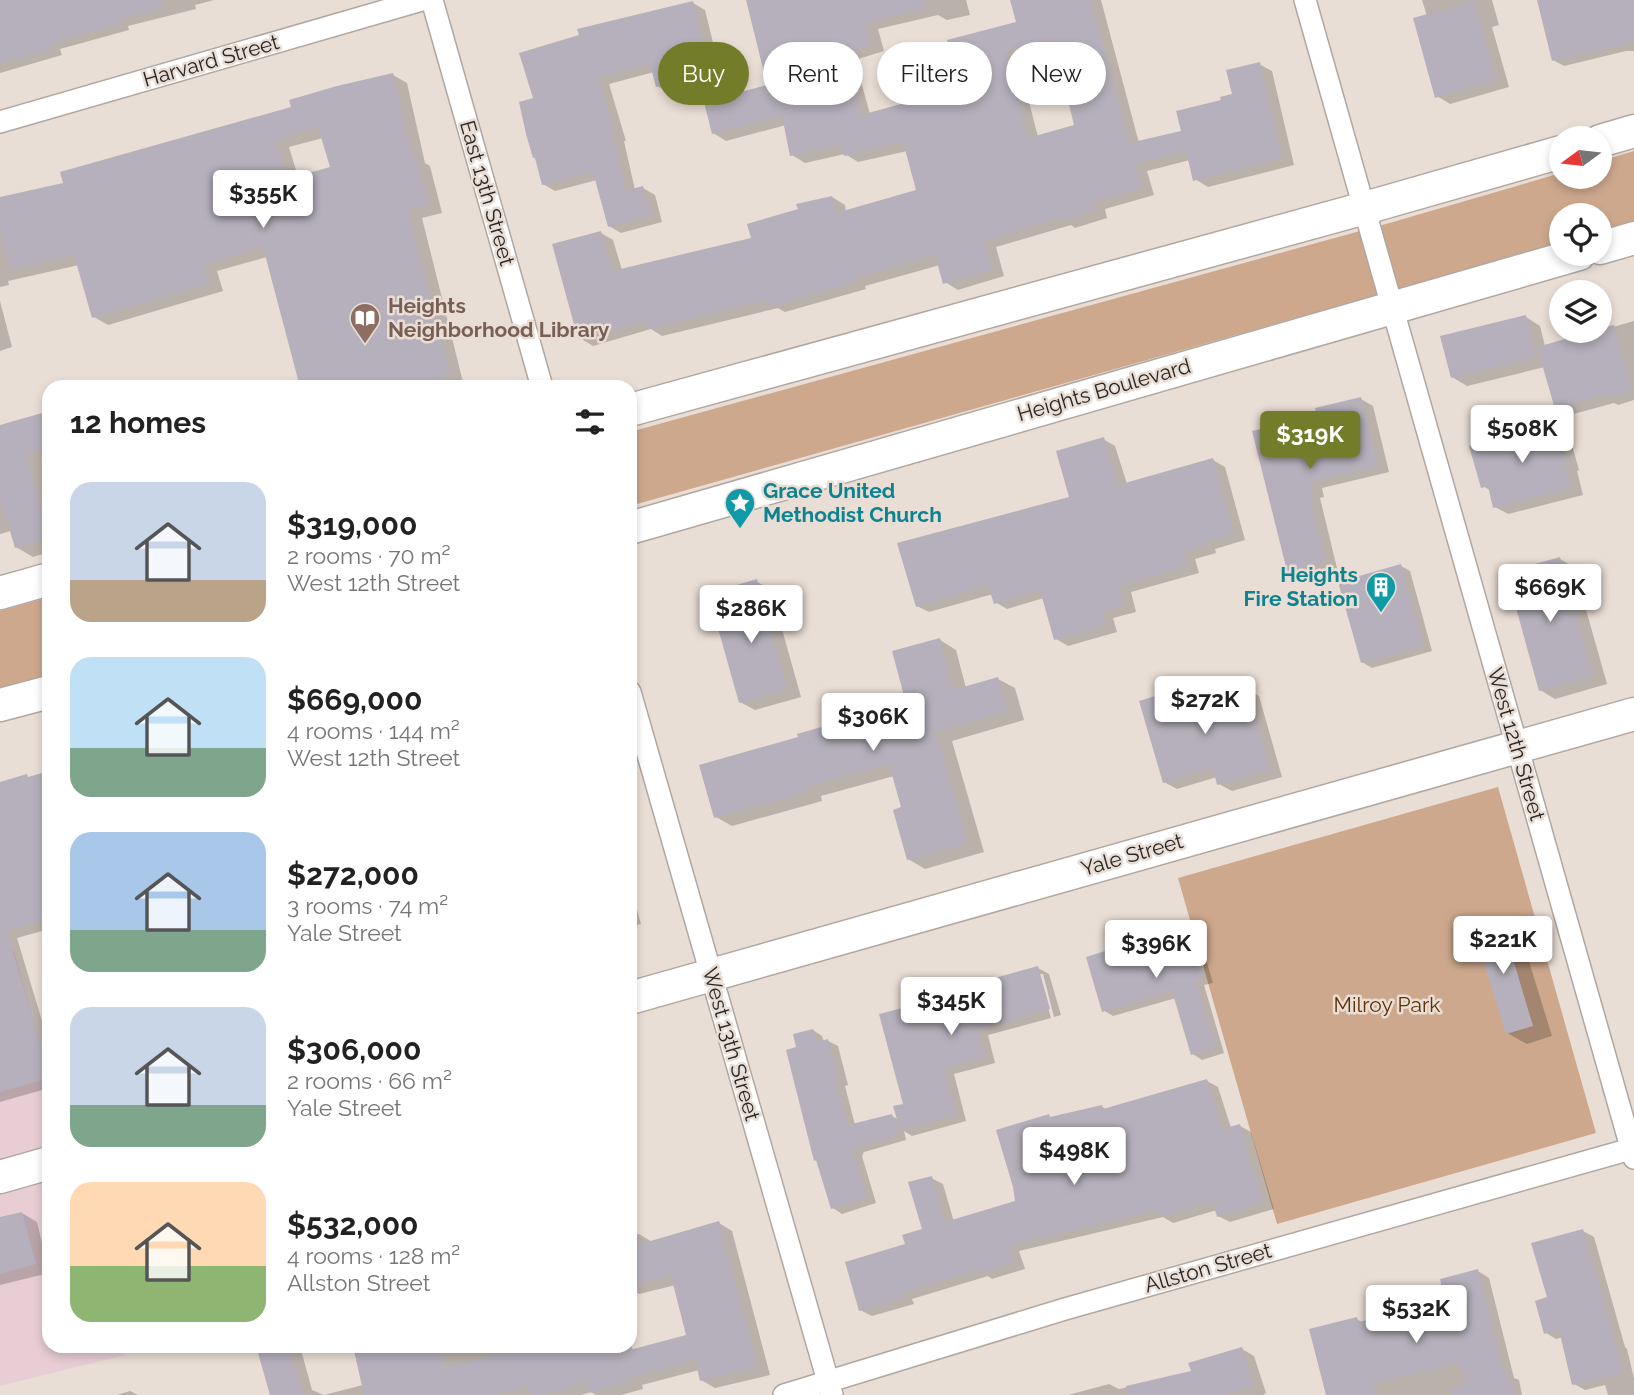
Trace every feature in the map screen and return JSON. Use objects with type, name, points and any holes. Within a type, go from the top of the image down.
[{"type":"main road","points":[[1612,137],[1634,131]]},
{"type":"main road","points":[[637,408],[1549,155]]},
{"type":"main road","points":[[1612,244],[1634,238]]},
{"type":"main road","name":"Heights Boulevard","points":[[637,526],[1549,263]]},
{"type":"main road","points":[[0,593],[42,581]]},
{"type":"main road","points":[[0,705],[42,694]]},
{"type":"main road","name":"Yale Street","points":[[637,996],[1634,714]]},
{"type":"main road","points":[[0,1177],[42,1165]]},
{"type":"street","name":"Harvard Street","points":[[0,122],[422,0]]},
{"type":"street","name":"East 13th Street","points":[[432,0],[540,380]]},
{"type":"street","name":"West 12th Street","points":[[1305,0],[1633,1151]]},
{"type":"street","name":"West 13th Street","points":[[637,717],[830,1389]]},
{"type":"street","name":"Allston Street","points":[[785,1395],[830,1389],[1065,1309],[1633,1151]]},
{"type":"shaded area","points":[[14,950],[42,1052],[42,1353],[125,1355],[0,1386],[0,955]]},
{"type":"green space","points":[[1634,151],[1634,222],[1612,228],[1612,203],[1549,203],[1549,246],[637,504],[637,430],[1549,176],[1549,189],[1612,189],[1612,157]]},
{"type":"green space","points":[[42,599],[42,677],[0,690],[0,611]]},
{"type":"green space","name":"Milroy Park","points":[[1498,787],[1596,1133],[1277,1224],[1178,878]]},
{"type":"building","points":[[0,0],[163,0],[164,8],[117,20],[119,24],[50,43],[52,49],[0,63]]},
{"type":"building","points":[[746,0],[925,0],[926,8],[866,23],[872,45],[863,47],[863,42],[763,42],[763,69]]},
{"type":"building","points":[[1010,0],[1091,0],[1102,42],[1054,42],[1053,38],[1039,42],[1006,42],[1006,105],[1020,105],[1028,138],[1074,125],[1069,105],[1106,105],[1106,56],[1129,143],[1181,131],[1176,111],[1221,100],[1220,97],[1232,94],[1226,70],[1260,62],[1282,158],[1193,181],[1186,151],[1135,164],[1142,188],[1093,202],[1095,211],[984,240],[992,270],[943,284],[935,255],[853,279],[854,283],[771,306],[769,300],[648,329],[646,321],[578,339],[552,244],[601,231],[612,271],[751,238],[747,224],[798,209],[796,204],[832,196],[836,213],[916,190],[903,142],[844,156],[841,145],[790,156],[782,116],[712,134],[705,105],[749,105],[749,90],[763,86],[763,105],[858,105],[861,115],[897,105],[992,105],[992,42],[947,40],[1016,22]]},
{"type":"building","points":[[1537,0],[1634,0],[1634,42],[1552,61]]},
{"type":"building","points":[[693,1],[703,42],[658,42],[658,86],[650,64],[598,77],[615,134],[613,135],[625,191],[643,186],[651,215],[608,227],[593,172],[542,185],[519,102],[533,98],[519,53],[579,35],[577,29]]},
{"type":"building","points":[[1474,1],[1497,80],[1435,98],[1413,18]]},
{"type":"building","points":[[393,73],[412,156],[416,155],[429,205],[408,210],[450,375],[431,380],[298,380],[263,247],[204,264],[210,284],[92,318],[74,255],[9,270],[0,230],[0,197],[63,183],[60,172],[291,107],[289,100]],"holes":[[[318,127],[330,167],[287,179],[276,140]]]},
{"type":"building","points":[[1526,315],[1536,357],[1451,378],[1440,336]]},
{"type":"building","points":[[1612,326],[1633,390],[1603,398],[1602,395],[1555,409],[1537,347],[1551,343],[1612,343]]},
{"type":"building","points":[[1361,397],[1378,466],[1311,482],[1313,491],[1309,492],[1326,562],[1287,571],[1252,431],[1317,416],[1315,408]]},
{"type":"building","points":[[42,413],[42,450],[26,455],[42,513],[42,540],[15,548],[0,497],[0,425]]},
{"type":"building","points":[[1555,422],[1571,488],[1493,508],[1488,486],[1481,488],[1469,446]]},
{"type":"building","points":[[1104,437],[1118,485],[1213,458],[1234,534],[1204,542],[1205,546],[1184,552],[1188,566],[1120,586],[1125,605],[1102,612],[1106,625],[1054,640],[1040,590],[994,604],[988,585],[916,607],[897,543],[1069,497],[1056,451]]},
{"type":"building","points":[[1560,557],[1593,676],[1539,691],[1506,572]]},
{"type":"building","name":"Heights Fire Station","points":[[1401,564],[1424,646],[1361,663],[1338,582]]},
{"type":"building","points":[[757,579],[787,689],[739,703],[716,621],[735,616],[727,588]]},
{"type":"building","points":[[940,638],[953,690],[998,677],[1008,711],[936,732],[968,843],[907,860],[893,810],[901,807],[889,764],[805,787],[806,792],[714,818],[699,765],[906,703],[892,651]]},
{"type":"building","points":[[1247,687],[1270,770],[1217,785],[1213,768],[1163,783],[1139,701],[1175,690],[1180,705]]},
{"type":"building","points":[[42,773],[42,921],[7,931],[42,1044],[42,1080],[0,1092],[0,782],[27,774],[28,777]]},
{"type":"building","points":[[1501,919],[1533,1026],[1506,1034],[1473,927]]},
{"type":"building","points":[[1189,925],[1204,978],[1195,980],[1216,1048],[1191,1055],[1172,991],[1102,1012],[1086,957]]},
{"type":"building","points":[[1038,966],[1050,1009],[978,1029],[985,1057],[944,1068],[956,1115],[900,1130],[893,1106],[903,1104],[879,1014],[926,1002],[922,988],[964,978],[966,986]]},
{"type":"building","points":[[813,1029],[817,1042],[828,1039],[840,1080],[836,1081],[848,1125],[892,1114],[898,1136],[854,1147],[867,1198],[831,1209],[816,1160],[814,1161],[786,1050],[796,1047],[793,1034]]},
{"type":"building","points":[[1207,1079],[1222,1129],[1240,1124],[1263,1203],[1217,1217],[1213,1202],[1160,1217],[1158,1210],[1009,1245],[1014,1263],[979,1273],[978,1270],[902,1293],[904,1298],[859,1311],[845,1262],[905,1244],[902,1235],[922,1229],[908,1182],[932,1176],[945,1222],[1015,1201],[996,1130],[1049,1114],[1050,1117],[1102,1105],[1103,1109]]},
{"type":"building","points":[[22,1212],[36,1264],[0,1274],[0,1217]]},
{"type":"building","points":[[719,1221],[758,1367],[700,1381],[695,1360],[629,1378],[630,1382],[589,1393],[586,1382],[545,1395],[531,1395],[528,1386],[495,1395],[364,1395],[355,1353],[442,1353],[444,1368],[508,1353],[637,1353],[637,1348],[686,1335],[671,1276],[637,1283],[637,1245]]},
{"type":"building","points":[[1583,1229],[1624,1373],[1572,1385],[1559,1330],[1544,1334],[1535,1301],[1547,1297],[1531,1243]]},
{"type":"building","points":[[1478,1269],[1504,1373],[1508,1372],[1515,1395],[1451,1395],[1450,1388],[1466,1384],[1460,1364],[1373,1383],[1376,1395],[1326,1395],[1309,1329],[1357,1317],[1358,1322],[1445,1303],[1440,1279]]},
{"type":"building","points":[[1242,1347],[1254,1386],[1225,1395],[1127,1395],[1126,1386],[1191,1371],[1188,1363]]},
{"type":"building","points":[[258,1353],[291,1353],[303,1395],[270,1395]]},
{"type":"place","name":"Heights Neighborhood Library","points":[[365,345]]},
{"type":"place","name":"Grace United Methodist Church","points":[[740,530]]},
{"type":"place","name":"Heights Fire Station","points":[[1381,614]]}]
